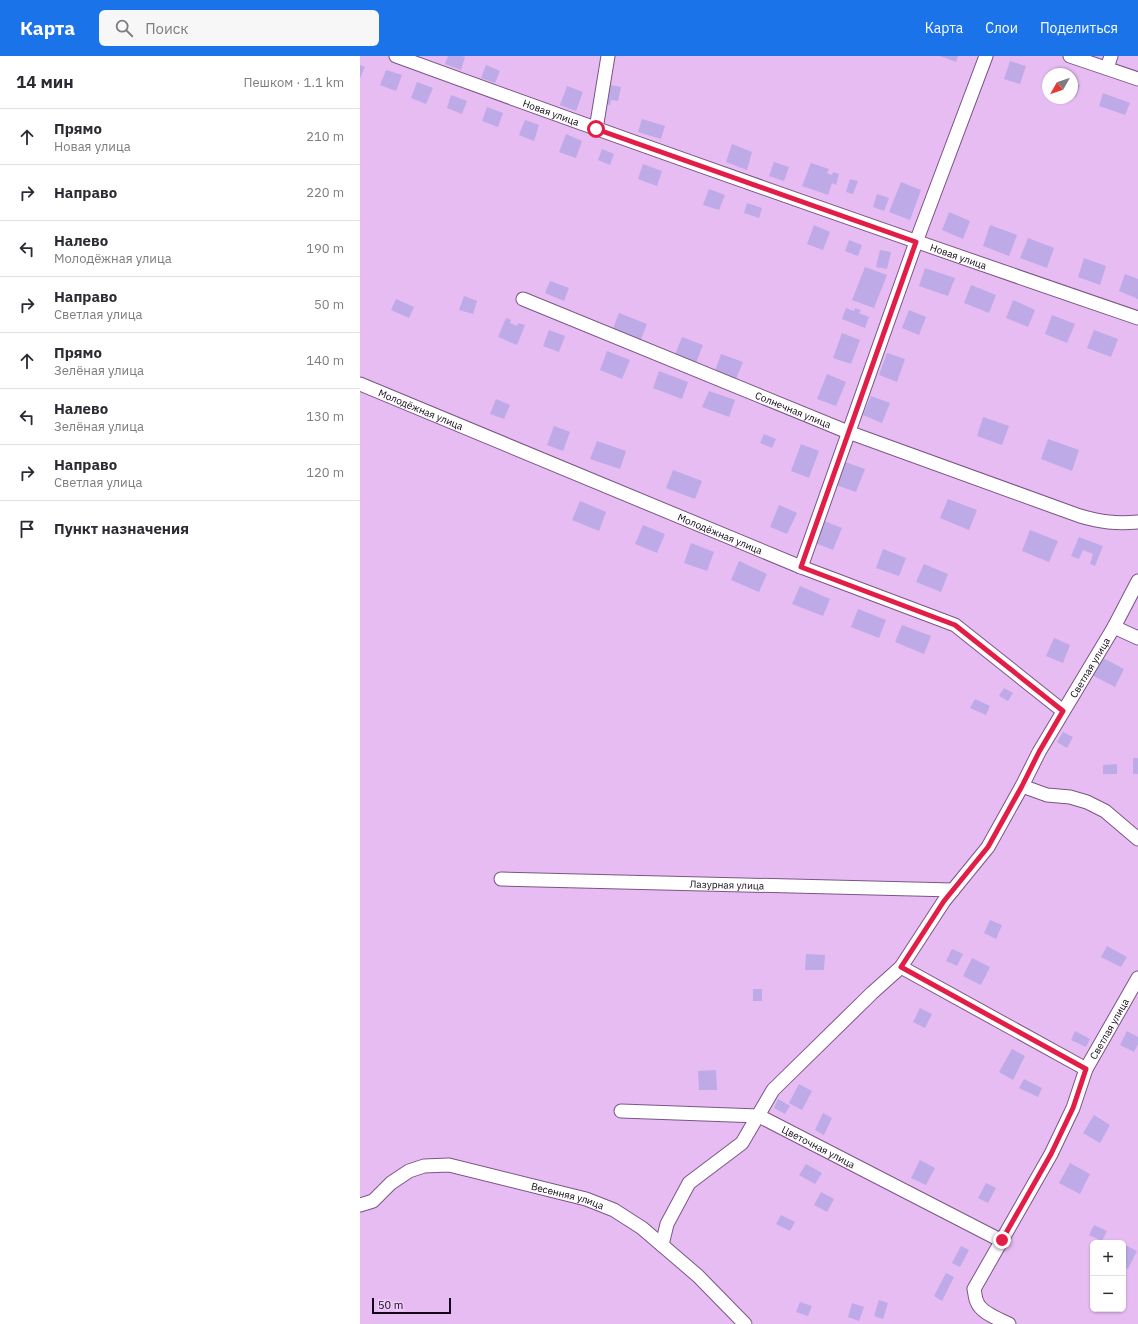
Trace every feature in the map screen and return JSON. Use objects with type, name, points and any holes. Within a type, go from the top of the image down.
[{"type":"street","name":"Новая улица","points":[[396,56],[596,129],[916,242],[1138,318]]},
{"type":"street","points":[[596,129],[608,56]]},
{"type":"street","points":[[801,567],[916,242],[986,56]]},
{"type":"street","points":[[1070,56],[1109,62],[1138,79]]},
{"type":"street","name":"Солнечная улица","points":[[523,299],[848,432],[1086,518],[1122,523],[1138,522]]},
{"type":"street","name":"Молодёжная улица","points":[[360,384],[801,567],[955,625],[1063,711]]},
{"type":"street","name":"Светлая улица","points":[[662,1245],[667,1224],[689,1183],[742,1143],[773,1090],[872,993],[901,967],[944,901],[988,847],[1039,752],[1114,627],[1138,580]]},
{"type":"street","points":[[1114,627],[1138,638]]},
{"type":"street","points":[[1022,786],[1048,794],[1070,797],[1087,802],[1106,811],[1138,839]]},
{"type":"street","name":"Лазурная улица","points":[[501,879],[953,890]]},
{"type":"street","points":[[901,967],[1086,1069]]},
{"type":"street","name":"Светлая улица","points":[[1008,1324],[978,1306],[974,1289],[1051,1154],[1073,1108],[1086,1069],[1138,978]]},
{"type":"street","name":"Цветочная улица","points":[[621,1111],[759,1116],[1002,1240]]},
{"type":"street","name":"Весенняя улица","points":[[360,1205],[373,1201],[391,1183],[409,1171],[424,1166],[449,1165],[586,1199],[614,1210],[642,1228],[698,1276],[745,1324]]},
{"type":"building","points":[[448,56],[465,57],[461,70],[445,64]]},
{"type":"building","points":[[940,56],[958,56],[956,62]]},
{"type":"building","points":[[1010,61],[1026,66],[1020,84],[1004,79]]},
{"type":"building","points":[[360,65],[365,67],[360,78]]},
{"type":"building","points":[[486,65],[500,71],[495,83],[481,78]]},
{"type":"building","points":[[386,70],[402,75],[396,91],[380,85]]},
{"type":"building","points":[[417,82],[433,88],[426,104],[411,98]]},
{"type":"building","points":[[606,84],[621,87],[618,101],[611,100],[610,105],[602,103]]},
{"type":"building","points":[[567,86],[583,92],[576,111],[560,105]]},
{"type":"building","points":[[1103,93],[1130,103],[1125,115],[1099,106]]},
{"type":"building","points":[[451,95],[467,101],[462,114],[447,108]]},
{"type":"building","points":[[487,107],[503,113],[498,127],[482,121]]},
{"type":"building","points":[[642,119],[665,126],[661,139],[638,132]]},
{"type":"building","points":[[525,120],[539,125],[534,141],[519,135]]},
{"type":"building","points":[[566,134],[582,141],[576,158],[559,152]]},
{"type":"building","points":[[732,144],[752,152],[747,170],[726,162]]},
{"type":"building","points":[[602,149],[614,154],[610,165],[598,160]]},
{"type":"building","points":[[774,162],[789,167],[784,181],[769,176]]},
{"type":"building","points":[[811,163],[829,169],[827,173],[832,175],[833,172],[839,174],[836,185],[832,183],[828,195],[802,186]]},
{"type":"building","points":[[643,164],[662,171],[657,186],[638,179]]},
{"type":"building","points":[[850,179],[858,181],[853,194],[846,192]]},
{"type":"building","points":[[901,182],[921,190],[910,220],[889,212]]},
{"type":"building","points":[[709,189],[725,195],[719,210],[703,205]]},
{"type":"building","points":[[877,194],[889,198],[884,211],[873,207]]},
{"type":"building","points":[[747,203],[762,208],[759,218],[744,213]]},
{"type":"building","points":[[949,212],[970,221],[963,239],[942,230]]},
{"type":"building","points":[[814,225],[830,232],[823,250],[807,244]]},
{"type":"building","points":[[990,225],[1017,235],[1009,256],[983,246]]},
{"type":"building","points":[[1028,238],[1054,248],[1047,268],[1020,258]]},
{"type":"building","points":[[849,240],[862,245],[858,256],[845,251]]},
{"type":"building","points":[[880,250],[891,252],[887,269],[876,267]]},
{"type":"building","points":[[1084,258],[1106,266],[1100,285],[1078,277]]},
{"type":"building","points":[[865,267],[887,275],[874,308],[852,300]]},
{"type":"building","points":[[925,268],[955,278],[948,296],[919,286]]},
{"type":"building","points":[[1125,274],[1138,279],[1138,299],[1119,291]]},
{"type":"building","points":[[550,281],[569,288],[564,301],[545,293]]},
{"type":"building","points":[[971,285],[996,295],[989,313],[964,303]]},
{"type":"building","points":[[464,296],[477,301],[473,314],[459,310]]},
{"type":"building","points":[[396,299],[414,307],[409,318],[391,310]]},
{"type":"building","points":[[1013,300],[1035,310],[1028,327],[1006,318]]},
{"type":"building","points":[[846,308],[854,311],[855,308],[861,310],[859,313],[869,317],[865,328],[842,319]]},
{"type":"building","points":[[909,310],[926,317],[919,335],[902,328]]},
{"type":"building","points":[[619,313],[647,324],[640,342],[612,331]]},
{"type":"building","points":[[1052,315],[1075,324],[1067,343],[1045,334]]},
{"type":"building","points":[[506,318],[511,320],[510,323],[517,326],[518,323],[525,325],[517,345],[498,337]]},
{"type":"building","points":[[549,330],[565,336],[559,352],[543,346]]},
{"type":"building","points":[[1094,330],[1118,339],[1111,357],[1087,348]]},
{"type":"building","points":[[842,333],[860,340],[851,364],[833,358]]},
{"type":"building","points":[[682,337],[703,345],[696,363],[675,355]]},
{"type":"building","points":[[607,351],[630,360],[622,379],[600,370]]},
{"type":"building","points":[[887,353],[905,359],[897,382],[879,375]]},
{"type":"building","points":[[721,354],[743,362],[736,379],[715,371]]},
{"type":"building","points":[[659,371],[688,382],[682,399],[653,388]]},
{"type":"building","points":[[827,374],[846,382],[836,406],[817,399]]},
{"type":"building","points":[[709,391],[735,400],[729,417],[702,407]]},
{"type":"building","points":[[871,396],[890,403],[882,423],[863,415]]},
{"type":"building","points":[[496,399],[510,405],[504,419],[490,414]]},
{"type":"building","points":[[983,417],[1009,426],[1002,445],[977,436]]},
{"type":"building","points":[[554,426],[570,432],[563,451],[547,445]]},
{"type":"building","points":[[764,434],[776,439],[772,448],[760,443]]},
{"type":"building","points":[[1048,439],[1079,450],[1072,471],[1041,459]]},
{"type":"building","points":[[597,441],[626,451],[620,469],[590,459]]},
{"type":"building","points":[[801,444],[819,451],[809,478],[791,471]]},
{"type":"building","points":[[845,462],[865,469],[856,492],[836,485]]},
{"type":"building","points":[[673,470],[702,481],[695,499],[666,488]]},
{"type":"building","points":[[948,499],[977,510],[969,530],[940,518]]},
{"type":"building","points":[[580,501],[606,512],[599,531],[572,520]]},
{"type":"building","points":[[779,505],[797,513],[787,534],[770,527]]},
{"type":"building","points":[[824,521],[842,528],[833,550],[815,543]]},
{"type":"building","points":[[643,525],[665,534],[657,553],[635,544]]},
{"type":"building","points":[[1030,530],[1058,541],[1049,562],[1022,551]]},
{"type":"building","points":[[1079,537],[1103,546],[1095,566],[1090,564],[1093,554],[1083,550],[1079,559],[1071,556]]},
{"type":"building","points":[[691,543],[714,552],[707,571],[684,563]]},
{"type":"building","points":[[883,549],[906,558],[899,576],[876,568]]},
{"type":"building","points":[[739,561],[767,574],[759,592],[731,580]]},
{"type":"building","points":[[924,564],[948,574],[941,592],[916,582]]},
{"type":"building","points":[[800,586],[830,599],[823,616],[792,604]]},
{"type":"building","points":[[858,609],[886,620],[879,638],[851,627]]},
{"type":"building","points":[[902,625],[931,636],[924,654],[895,642]]},
{"type":"building","points":[[1054,638],[1070,645],[1063,663],[1046,656]]},
{"type":"building","points":[[1101,657],[1124,669],[1115,687],[1092,675]]},
{"type":"building","points":[[1004,688],[1013,693],[1008,701],[999,696]]},
{"type":"building","points":[[975,699],[990,706],[986,715],[970,708]]},
{"type":"building","points":[[1063,732],[1073,737],[1067,748],[1057,742]]},
{"type":"building","points":[[1133,758],[1138,758],[1138,774],[1133,774]]},
{"type":"building","points":[[1117,764],[1117,774],[1103,774],[1103,765]]},
{"type":"building","points":[[990,920],[1002,925],[996,939],[984,933]]},
{"type":"building","points":[[1107,946],[1127,957],[1121,967],[1101,957]]},
{"type":"building","points":[[952,949],[963,954],[957,966],[946,961]]},
{"type":"building","points":[[806,954],[825,955],[824,970],[805,970]]},
{"type":"building","points":[[972,958],[990,967],[981,985],[963,976]]},
{"type":"building","points":[[753,989],[762,989],[762,1001],[753,1001]]},
{"type":"building","points":[[920,1008],[932,1014],[925,1028],[913,1022]]},
{"type":"building","points":[[1075,1031],[1090,1039],[1086,1047],[1071,1040]]},
{"type":"building","points":[[1127,1031],[1138,1037],[1138,1044],[1134,1052],[1120,1045]]},
{"type":"building","points":[[1012,1049],[1025,1056],[1013,1080],[999,1072]]},
{"type":"building","points":[[716,1070],[717,1090],[699,1090],[698,1071]]},
{"type":"building","points":[[1024,1079],[1042,1088],[1038,1097],[1019,1088]]},
{"type":"building","points":[[799,1084],[812,1091],[802,1110],[789,1103]]},
{"type":"building","points":[[778,1099],[790,1106],[785,1114],[774,1108]]},
{"type":"building","points":[[823,1113],[832,1118],[824,1135],[815,1130]]},
{"type":"building","points":[[1094,1115],[1110,1125],[1100,1143],[1083,1133]]},
{"type":"building","points":[[920,1160],[935,1168],[926,1185],[911,1178]]},
{"type":"building","points":[[1070,1163],[1090,1174],[1080,1194],[1059,1183]]},
{"type":"building","points":[[806,1164],[822,1173],[815,1184],[799,1175]]},
{"type":"building","points":[[986,1183],[996,1188],[988,1203],[978,1198]]},
{"type":"building","points":[[821,1192],[834,1199],[827,1212],[814,1205]]},
{"type":"building","points":[[781,1215],[795,1222],[790,1231],[776,1224]]},
{"type":"building","points":[[1094,1225],[1107,1231],[1102,1240],[1089,1235]]},
{"type":"building","points":[[961,1246],[969,1250],[960,1267],[952,1263]]},
{"type":"building","points":[[1126,1246],[1137,1251],[1128,1269],[1126,1268]]},
{"type":"building","points":[[946,1273],[954,1277],[942,1301],[934,1296]]},
{"type":"building","points":[[879,1300],[888,1303],[883,1319],[874,1316]]},
{"type":"building","points":[[800,1302],[812,1306],[808,1316],[796,1312]]},
{"type":"building","points":[[852,1303],[864,1307],[859,1321],[848,1317]]},
{"type":"route","points":[[596,129],[916,242],[801,567],[955,625],[1063,711],[1039,752],[988,847],[944,901],[901,967],[1086,1069],[1073,1108],[1051,1154],[1002,1240]]}]
